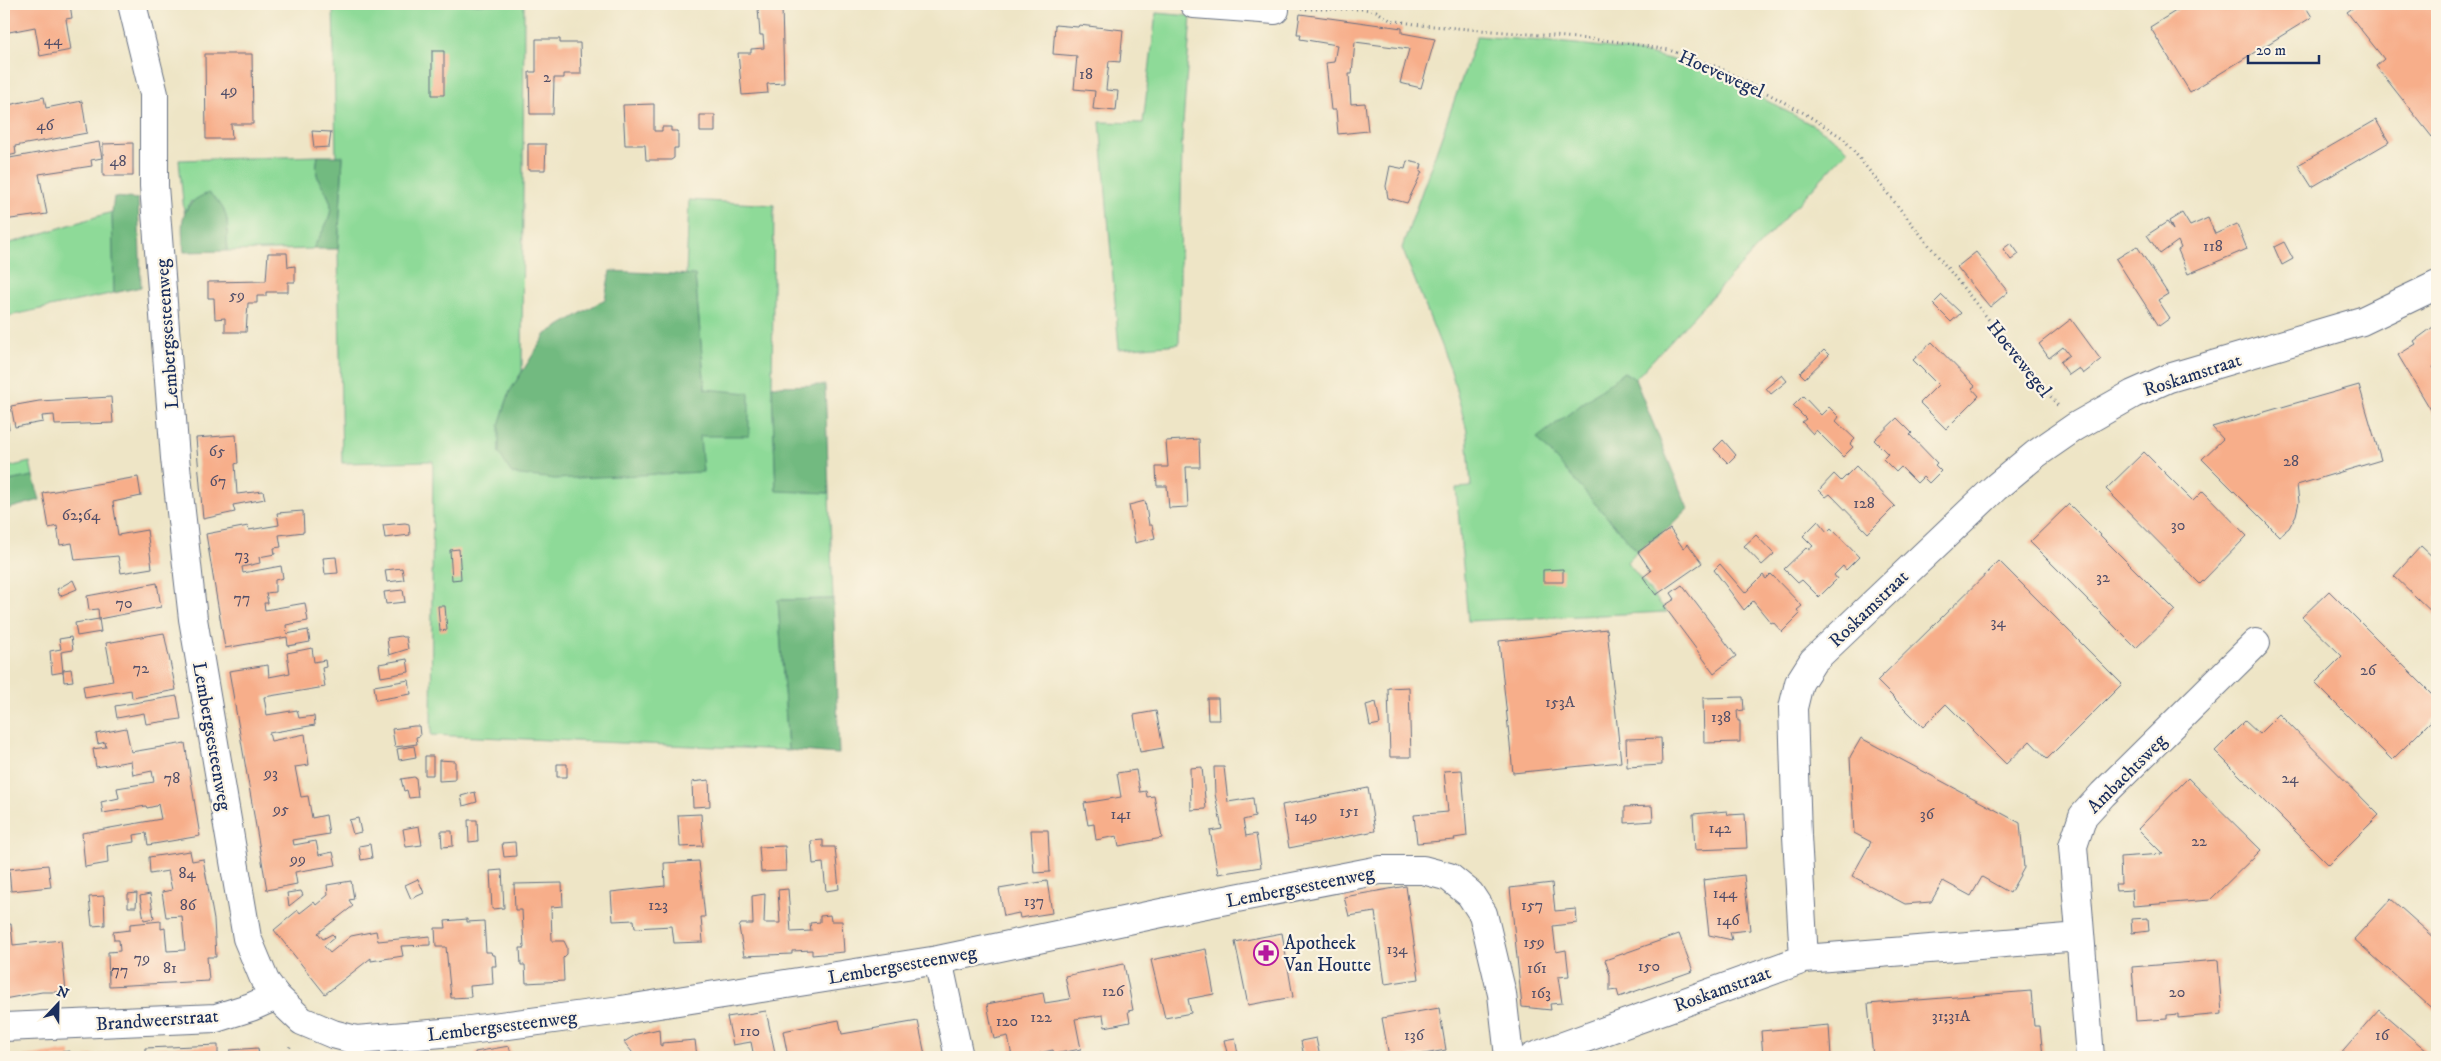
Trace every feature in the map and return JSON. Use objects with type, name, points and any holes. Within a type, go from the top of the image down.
[{"type":"street","name":"Lembergsesteenweg","points":[[132,4],[154,94],[154,186],[175,458],[193,619],[247,938],[265,981],[276,996],[302,1021],[333,1034],[356,1040],[455,1032],[622,1010],[938,960],[1185,908],[1380,870],[1423,870],[1449,877],[1470,894],[1483,914],[1502,994],[1509,1057]]},
{"type":"street","points":[[1194,4],[1275,10]]},
{"type":"street","name":"Roskamstraat","points":[[1533,1057],[1804,958],[1797,836],[1793,708],[1800,683],[1813,661],[1919,558],[1995,488],[2036,454],[2075,427],[2133,394],[2169,378],[2362,321],[2437,285]]},
{"type":"street","name":"Ambachtsweg","points":[[2090,1057],[2073,846],[2083,816],[2256,643]]},
{"type":"street","points":[[1804,958],[2080,937]]},
{"type":"street","points":[[938,960],[959,1057]]},
{"type":"street","name":"Brandweerstraat","points":[[4,1027],[216,1018],[251,1007],[276,996]]},
{"type":"path","name":"Hoevewegel","points":[[1275,10],[1342,7],[1364,9],[1376,11],[1390,20],[1421,25],[1613,41],[1669,50],[1720,68],[1804,113],[1843,138],[2075,427]]},
{"type":"green space","points":[[333,4],[524,4],[522,372],[511,392],[504,411],[500,431],[499,453],[703,471],[699,436],[705,389],[695,276],[686,275],[689,200],[774,205],[772,386],[776,490],[829,493],[833,599],[778,600],[788,750],[431,735],[433,461],[342,463],[338,249],[343,157],[336,156]]},
{"type":"green space","points":[[1156,13],[1191,16],[1182,137],[1179,344],[1119,349],[1100,122],[1143,123]]},
{"type":"green space","points":[[1477,36],[1610,48],[1662,57],[1688,64],[1725,79],[1761,97],[1826,133],[1848,150],[1635,379],[1624,372],[1538,438],[1637,551],[1627,562],[1667,612],[1468,621],[1456,488],[1471,487],[1467,431],[1451,371],[1402,248]]},
{"type":"green space","points":[[318,156],[317,176],[327,194],[331,207],[326,225],[313,249],[227,251],[227,219],[191,201],[184,212],[179,160]]},
{"type":"green space","points":[[318,156],[343,156],[338,249],[313,249],[326,225],[331,207],[327,194],[317,176]]},
{"type":"green space","points":[[209,193],[222,206],[225,212],[227,219],[227,251],[184,252],[182,224],[184,216],[192,203],[199,197]]},
{"type":"green space","points":[[114,197],[138,199],[141,287],[114,293],[112,212]]},
{"type":"green space","points":[[112,212],[114,293],[4,317],[4,245]]},
{"type":"green space","points":[[610,271],[695,275],[705,389],[749,393],[749,436],[700,436],[703,472],[555,479],[512,474],[499,453],[499,425],[510,391],[546,334],[605,299]]},
{"type":"green space","points":[[1624,372],[1635,379],[1688,509],[1669,528],[1637,551],[1537,438]]},
{"type":"green space","points":[[825,385],[829,493],[776,491],[772,386]]},
{"type":"green space","points":[[30,462],[33,476],[4,482],[4,468]]},
{"type":"green space","points":[[33,476],[40,500],[4,510],[4,482]]},
{"type":"green space","points":[[833,599],[839,754],[788,750],[778,600]]},
{"type":"building","points":[[4,4],[70,4],[72,18],[66,19],[71,50],[40,56],[35,27],[4,33]]},
{"type":"building","points":[[2187,4],[2304,4],[2312,17],[2190,92],[2150,27]]},
{"type":"building","points":[[2358,4],[2437,4],[2437,133],[2432,137],[2376,66],[2384,59],[2347,12]]},
{"type":"building","points":[[782,7],[784,83],[767,84],[768,93],[742,95],[738,53],[751,53],[751,49],[764,48],[763,35],[760,35],[758,8]]},
{"type":"building","points":[[1300,14],[1402,28],[1402,33],[1435,39],[1421,88],[1400,83],[1409,49],[1355,42],[1352,74],[1349,74],[1351,104],[1365,103],[1368,131],[1338,134],[1336,110],[1331,110],[1326,63],[1334,62],[1337,45],[1300,39],[1301,34],[1297,34]]},
{"type":"building","points":[[1055,25],[1078,27],[1079,25],[1123,30],[1120,62],[1109,61],[1106,90],[1118,91],[1116,111],[1093,109],[1095,91],[1074,89],[1077,56],[1053,54]]},
{"type":"building","points":[[536,39],[560,39],[560,43],[580,43],[581,74],[564,74],[564,78],[554,78],[553,114],[530,114],[529,72],[536,72]]},
{"type":"building","points":[[432,51],[444,51],[444,95],[432,95]]},
{"type":"building","points":[[205,54],[252,54],[253,124],[231,124],[232,139],[206,139]]},
{"type":"building","points":[[44,97],[46,108],[82,101],[87,133],[15,146],[16,154],[4,157],[4,106]]},
{"type":"building","points":[[654,104],[654,131],[662,131],[662,127],[671,127],[671,131],[678,131],[678,148],[674,148],[674,158],[671,160],[646,160],[645,145],[625,145],[623,105]]},
{"type":"building","points":[[700,115],[715,115],[715,132],[700,132]]},
{"type":"building","points":[[2376,120],[2389,142],[2312,187],[2298,165]]},
{"type":"building","points":[[312,131],[331,132],[329,147],[314,148]]},
{"type":"building","points":[[99,142],[102,158],[91,160],[92,166],[39,174],[47,214],[4,220],[4,159]]},
{"type":"building","points":[[133,143],[133,176],[103,176],[103,144]]},
{"type":"building","points":[[528,144],[546,144],[545,170],[528,170]]},
{"type":"building","points":[[1407,161],[1422,164],[1420,172],[1422,172],[1407,203],[1388,198],[1386,186],[1390,166],[1405,169]]},
{"type":"building","points":[[2182,213],[2190,226],[2208,218],[2215,234],[2237,224],[2247,249],[2188,274],[2178,250],[2181,248],[2178,241],[2160,254],[2147,235],[2167,222],[2173,230],[2169,221]]},
{"type":"building","points":[[2284,242],[2293,259],[2282,265],[2274,247]]},
{"type":"building","points":[[2011,243],[2019,254],[2011,260],[2003,249]]},
{"type":"building","points":[[2137,246],[2168,294],[2158,300],[2170,318],[2159,326],[2116,259]]},
{"type":"building","points":[[1976,252],[2008,292],[1990,307],[1957,267]]},
{"type":"building","points":[[268,253],[287,253],[288,267],[295,266],[295,282],[288,282],[288,292],[266,292],[266,296],[257,296],[257,303],[248,303],[246,332],[225,332],[225,318],[215,319],[214,298],[208,298],[208,282],[266,281]]},
{"type":"building","points":[[1942,295],[1961,313],[1951,322],[1933,304]]},
{"type":"building","points":[[2071,319],[2101,360],[2083,374],[2079,368],[2069,375],[2060,362],[2069,355],[2063,347],[2049,358],[2039,344]]},
{"type":"building","points":[[2437,324],[2437,365],[2433,367],[2437,374],[2437,420],[2398,355],[2416,344],[2414,341]]},
{"type":"building","points":[[1932,342],[1975,386],[1972,388],[1979,396],[1946,429],[1920,403],[1938,385],[1913,360]]},
{"type":"building","points":[[1824,350],[1829,355],[1805,378],[1800,373]]},
{"type":"building","points":[[1782,375],[1787,381],[1771,394],[1766,388]]},
{"type":"building","points":[[2359,385],[2381,460],[2297,485],[2299,502],[2296,515],[2289,528],[2279,536],[2202,459],[2223,439],[2212,427]]},
{"type":"building","points":[[1803,396],[1821,415],[1829,407],[1839,417],[1836,421],[1855,439],[1850,444],[1853,447],[1843,457],[1816,430],[1813,434],[1802,422],[1806,419],[1793,406]]},
{"type":"building","points":[[111,397],[113,423],[55,425],[54,415],[42,416],[43,422],[15,427],[11,406],[39,401]]},
{"type":"building","points":[[7,414],[9,429],[4,430],[4,415]]},
{"type":"building","points":[[1897,418],[1912,433],[1910,435],[1937,463],[1935,465],[1941,471],[1929,483],[1923,477],[1917,483],[1901,467],[1896,472],[1883,459],[1888,454],[1874,440]]},
{"type":"building","points":[[236,435],[238,463],[235,464],[237,494],[263,491],[265,499],[233,505],[235,512],[203,519],[196,438]]},
{"type":"building","points":[[1199,439],[1200,467],[1186,467],[1188,507],[1169,508],[1167,486],[1157,486],[1156,467],[1168,467],[1166,441]]},
{"type":"building","points":[[1723,440],[1736,455],[1728,463],[1714,449]]},
{"type":"building","points":[[2144,452],[2193,501],[2203,491],[2247,536],[2200,584],[2106,489]]},
{"type":"building","points":[[1856,466],[1895,506],[1868,533],[1830,494],[1826,497],[1819,490],[1834,474],[1841,481]]},
{"type":"building","points":[[138,477],[141,496],[113,502],[118,535],[147,530],[152,568],[121,573],[118,556],[75,560],[72,543],[60,545],[57,526],[49,528],[43,493]]},
{"type":"building","points":[[1145,501],[1149,525],[1152,525],[1155,538],[1135,543],[1129,505]]},
{"type":"building","points":[[2069,504],[2175,610],[2136,648],[2030,542]]},
{"type":"building","points":[[303,511],[304,532],[279,535],[281,547],[274,548],[275,554],[259,557],[260,563],[242,567],[243,573],[281,566],[283,578],[275,580],[275,592],[266,593],[268,603],[264,603],[265,610],[305,603],[308,621],[286,625],[287,634],[308,630],[310,642],[288,646],[287,637],[225,648],[206,534],[248,526],[249,530],[279,525],[277,513]]},
{"type":"building","points":[[1818,521],[1827,532],[1831,528],[1859,557],[1846,570],[1843,566],[1834,575],[1837,579],[1819,597],[1802,580],[1798,583],[1784,569],[1806,548],[1808,550],[1813,546],[1803,536]]},
{"type":"building","points":[[409,524],[410,535],[385,538],[383,525]]},
{"type":"building","points":[[1670,529],[1683,548],[1688,544],[1702,563],[1656,595],[1643,577],[1651,571],[1638,552]]},
{"type":"building","points":[[1756,535],[1774,554],[1762,565],[1744,546]]},
{"type":"building","points":[[2421,546],[2437,561],[2437,617],[2394,576]]},
{"type":"building","points":[[459,549],[461,579],[452,580],[450,550]]},
{"type":"building","points":[[336,557],[338,573],[325,574],[323,558]]},
{"type":"building","points":[[1999,561],[2122,684],[2047,759],[2030,741],[2006,764],[1946,704],[1923,727],[1877,681]]},
{"type":"building","points":[[1720,564],[1745,593],[1763,575],[1766,579],[1771,574],[1802,606],[1797,610],[1800,614],[1782,632],[1773,622],[1771,623],[1753,601],[1744,610],[1714,570]]},
{"type":"building","points":[[402,568],[404,580],[387,582],[385,570]]},
{"type":"building","points":[[1563,569],[1563,582],[1543,582],[1543,570]]},
{"type":"building","points":[[73,580],[77,589],[60,596],[57,589]]},
{"type":"building","points":[[157,583],[161,607],[99,619],[98,609],[89,610],[87,596]]},
{"type":"building","points":[[1682,585],[1736,656],[1714,673],[1664,606],[1675,599],[1671,593]]},
{"type":"building","points":[[403,590],[405,602],[386,604],[384,592]]},
{"type":"building","points":[[2329,591],[2437,699],[2437,715],[2392,760],[2315,683],[2342,656],[2302,617]]},
{"type":"building","points":[[438,606],[445,606],[447,630],[440,631]]},
{"type":"building","points":[[99,619],[101,632],[77,636],[75,623]]},
{"type":"building","points":[[1607,629],[1621,762],[1513,773],[1499,641]]},
{"type":"building","points":[[164,633],[176,690],[132,698],[131,690],[85,698],[83,686],[113,681],[106,643]]},
{"type":"building","points":[[71,637],[73,650],[61,652],[63,672],[52,674],[50,651],[61,649],[59,639]]},
{"type":"building","points":[[406,637],[408,649],[389,655],[387,638]]},
{"type":"building","points":[[312,648],[314,662],[325,660],[326,667],[322,668],[325,687],[264,697],[267,715],[297,710],[299,718],[314,716],[315,725],[269,733],[271,741],[305,734],[309,765],[295,767],[301,797],[308,796],[312,818],[326,815],[329,834],[293,840],[294,845],[316,841],[319,855],[333,852],[336,865],[295,872],[297,884],[267,890],[229,671],[268,665],[269,677],[290,673],[287,653]]},
{"type":"building","points":[[407,659],[409,672],[381,677],[379,664]]},
{"type":"building","points":[[71,669],[73,681],[64,682],[63,670]]},
{"type":"building","points":[[409,680],[411,694],[376,700],[374,686]]},
{"type":"building","points":[[1409,687],[1411,757],[1390,757],[1388,688]]},
{"type":"building","points":[[177,696],[181,719],[146,724],[144,713],[117,718],[115,706]]},
{"type":"building","points":[[1743,697],[1744,710],[1737,711],[1738,721],[1740,721],[1740,742],[1704,743],[1703,698]]},
{"type":"building","points":[[1207,698],[1218,698],[1219,720],[1208,720]]},
{"type":"building","points":[[1376,702],[1380,724],[1370,726],[1366,705]]},
{"type":"building","points":[[1156,711],[1163,748],[1140,752],[1134,715]]},
{"type":"building","points":[[2279,714],[2379,815],[2329,865],[2215,751],[2245,721],[2259,734]]},
{"type":"building","points":[[419,726],[420,736],[416,737],[417,744],[395,747],[392,729]]},
{"type":"building","points":[[126,728],[131,752],[185,743],[200,836],[148,845],[146,833],[134,835],[135,842],[107,846],[108,863],[85,867],[82,833],[161,819],[158,804],[147,808],[146,806],[103,813],[101,802],[119,798],[117,788],[154,782],[152,771],[133,775],[131,761],[96,767],[93,749],[106,747],[105,742],[98,744],[96,734]]},
{"type":"building","points":[[1661,738],[1662,765],[1627,767],[1626,739]]},
{"type":"building","points":[[1861,738],[2020,823],[2024,868],[2010,893],[1982,877],[1971,896],[1943,881],[1931,902],[1905,904],[1852,876],[1871,842],[1854,833],[1850,757]]},
{"type":"building","points":[[414,746],[416,757],[399,760],[397,749]]},
{"type":"building","points":[[425,756],[433,756],[433,775],[425,775]]},
{"type":"building","points":[[439,760],[455,761],[455,780],[439,781]]},
{"type":"building","points":[[557,764],[567,764],[567,777],[557,777]]},
{"type":"building","points":[[1202,767],[1206,809],[1191,810],[1190,768]]},
{"type":"building","points":[[1214,767],[1224,767],[1228,802],[1253,798],[1255,817],[1243,820],[1246,836],[1256,834],[1261,867],[1218,874],[1210,831],[1222,829],[1215,794]]},
{"type":"building","points":[[1136,770],[1140,792],[1146,791],[1147,797],[1154,796],[1162,838],[1119,846],[1117,836],[1096,840],[1094,824],[1088,825],[1084,803],[1121,797],[1117,773]]},
{"type":"building","points":[[1462,770],[1467,836],[1454,838],[1455,840],[1417,843],[1414,815],[1448,812],[1444,771]]},
{"type":"building","points":[[416,778],[418,797],[409,798],[407,790],[404,791],[401,779]]},
{"type":"building","points":[[2188,778],[2261,850],[2210,900],[2133,906],[2132,890],[2116,891],[2115,884],[2121,884],[2120,857],[2163,854],[2138,829]]},
{"type":"building","points":[[709,780],[710,806],[693,807],[692,782]]},
{"type":"building","points":[[1368,788],[1375,831],[1289,848],[1282,805]]},
{"type":"building","points":[[475,792],[477,802],[463,806],[461,796]]},
{"type":"building","points":[[1652,806],[1653,821],[1625,823],[1625,807]]},
{"type":"building","points":[[1727,811],[1728,815],[1745,814],[1747,848],[1695,850],[1693,814]]},
{"type":"building","points":[[701,814],[703,846],[680,847],[678,815]]},
{"type":"building","points":[[358,818],[361,832],[353,834],[349,820]]},
{"type":"building","points":[[468,820],[477,820],[478,841],[469,842]]},
{"type":"building","points":[[419,826],[422,845],[406,847],[403,829]]},
{"type":"building","points":[[1031,830],[1048,830],[1050,872],[1034,873]]},
{"type":"building","points":[[441,831],[452,831],[453,846],[442,847]]},
{"type":"building","points":[[823,840],[823,847],[835,847],[839,889],[826,891],[823,863],[813,864],[811,841]]},
{"type":"building","points":[[515,842],[516,856],[504,857],[502,843]]},
{"type":"building","points":[[370,844],[372,858],[361,860],[359,846]]},
{"type":"building","points":[[785,846],[786,871],[761,872],[759,847]]},
{"type":"building","points":[[190,851],[192,861],[203,859],[214,920],[216,957],[207,957],[209,981],[109,986],[108,952],[120,951],[119,940],[114,940],[113,932],[130,930],[130,924],[161,921],[161,929],[165,928],[167,951],[185,950],[182,916],[166,917],[162,892],[172,890],[168,871],[150,874],[149,857]]},
{"type":"building","points":[[699,861],[705,917],[701,917],[703,942],[674,943],[672,926],[635,928],[634,920],[613,921],[611,892],[665,886],[664,863]]},
{"type":"building","points":[[48,865],[51,887],[11,891],[9,869]]},
{"type":"building","points":[[502,870],[504,908],[492,909],[490,871]]},
{"type":"building","points":[[1744,875],[1750,930],[1730,932],[1732,940],[1709,935],[1703,880]]},
{"type":"building","points":[[418,879],[424,893],[411,899],[405,885]]},
{"type":"building","points":[[351,881],[354,899],[349,900],[353,906],[318,933],[323,939],[332,934],[335,937],[324,946],[330,953],[351,936],[376,931],[378,941],[430,936],[430,945],[401,946],[403,956],[371,961],[371,958],[325,994],[274,930],[298,910],[300,913],[314,902],[316,905],[328,895],[327,885]]},
{"type":"building","points":[[1047,881],[1052,913],[1020,918],[1019,913],[1004,916],[999,889]]},
{"type":"building","points":[[562,883],[563,906],[551,907],[552,941],[564,941],[567,947],[567,954],[563,958],[564,981],[526,983],[525,965],[521,965],[520,948],[524,948],[522,910],[515,910],[514,884]]},
{"type":"building","points":[[1552,883],[1555,911],[1576,909],[1577,923],[1553,926],[1556,952],[1566,950],[1569,976],[1558,977],[1562,1003],[1550,1004],[1551,1010],[1522,1007],[1510,888]]},
{"type":"building","points":[[1406,886],[1419,979],[1385,984],[1375,912],[1349,916],[1344,897]]},
{"type":"building","points":[[788,889],[791,932],[811,931],[810,923],[820,922],[820,916],[830,915],[831,921],[842,921],[844,952],[812,955],[812,950],[792,951],[792,954],[744,956],[739,927],[741,924],[753,924],[752,896],[765,894],[764,923],[780,923],[778,890]]},
{"type":"building","points":[[301,891],[303,895],[289,906],[287,893]]},
{"type":"building","points":[[137,893],[136,907],[128,907],[128,894]]},
{"type":"building","points":[[150,894],[154,918],[144,920],[140,896]]},
{"type":"building","points":[[104,896],[105,925],[92,926],[89,897]]},
{"type":"building","points":[[2391,899],[2437,940],[2437,1013],[2354,939]]},
{"type":"building","points":[[2148,918],[2149,931],[2132,933],[2131,919]]},
{"type":"building","points":[[467,919],[467,922],[484,921],[486,952],[491,952],[492,955],[495,955],[496,966],[492,966],[493,984],[470,986],[471,997],[451,998],[446,947],[436,947],[435,928],[446,928],[445,921]]},
{"type":"building","points":[[11,924],[13,945],[61,940],[66,992],[42,992],[4,999],[4,925]]},
{"type":"building","points":[[1282,933],[1293,997],[1248,1005],[1235,942]]},
{"type":"building","points":[[1679,934],[1693,971],[1619,997],[1617,990],[1610,991],[1610,975],[1605,960]]},
{"type":"building","points":[[1206,949],[1214,994],[1188,999],[1191,1013],[1165,1018],[1151,960]]},
{"type":"building","points":[[2218,960],[2222,1014],[2178,1018],[2178,1014],[2167,1015],[2167,1019],[2136,1021],[2132,967]]},
{"type":"building","points":[[1124,964],[1133,1010],[1128,1011],[1130,1022],[1105,1027],[1103,1015],[1075,1019],[1081,1049],[1054,1054],[1053,1050],[1040,1053],[1041,1057],[1012,1057],[1008,1036],[994,1039],[987,1004],[1043,993],[1045,1003],[1070,999],[1065,976]]},
{"type":"building","points":[[2031,991],[2034,1026],[2040,1026],[2043,1057],[1873,1057],[1868,1004]]},
{"type":"building","points":[[1439,1008],[1446,1050],[1408,1057],[1389,1057],[1382,1018]]},
{"type":"building","points":[[2379,1010],[2434,1057],[2338,1057]]},
{"type":"building","points":[[766,1011],[776,1057],[754,1057],[751,1042],[733,1045],[727,1017]]},
{"type":"building","points":[[839,1020],[842,1034],[918,1021],[925,1055],[915,1057],[788,1057],[783,1031]]},
{"type":"building","points":[[1829,1025],[1831,1057],[1763,1057],[1761,1031]]},
{"type":"building","points":[[659,1029],[660,1045],[662,1046],[662,1043],[695,1040],[697,1057],[636,1057],[624,1042],[637,1034]]},
{"type":"building","points":[[1235,1038],[1238,1055],[1243,1054],[1243,1057],[1228,1057],[1224,1040]]},
{"type":"building","points":[[1316,1038],[1320,1057],[1304,1057],[1301,1041]]},
{"type":"building","points":[[218,1045],[218,1057],[145,1057],[145,1048]]},
{"type":"building","points":[[509,1046],[512,1057],[469,1057],[475,1055],[475,1052]]},
{"type":"building","points":[[258,1048],[259,1057],[230,1057],[230,1050]]},
{"type":"building","points":[[70,1051],[70,1057],[24,1057],[24,1056]]},
{"type":"building","points":[[126,1052],[126,1057],[86,1057],[86,1056]]},
{"type":"place","name":"Apotheek Van Houtte","points":[[1266,953]]}]
